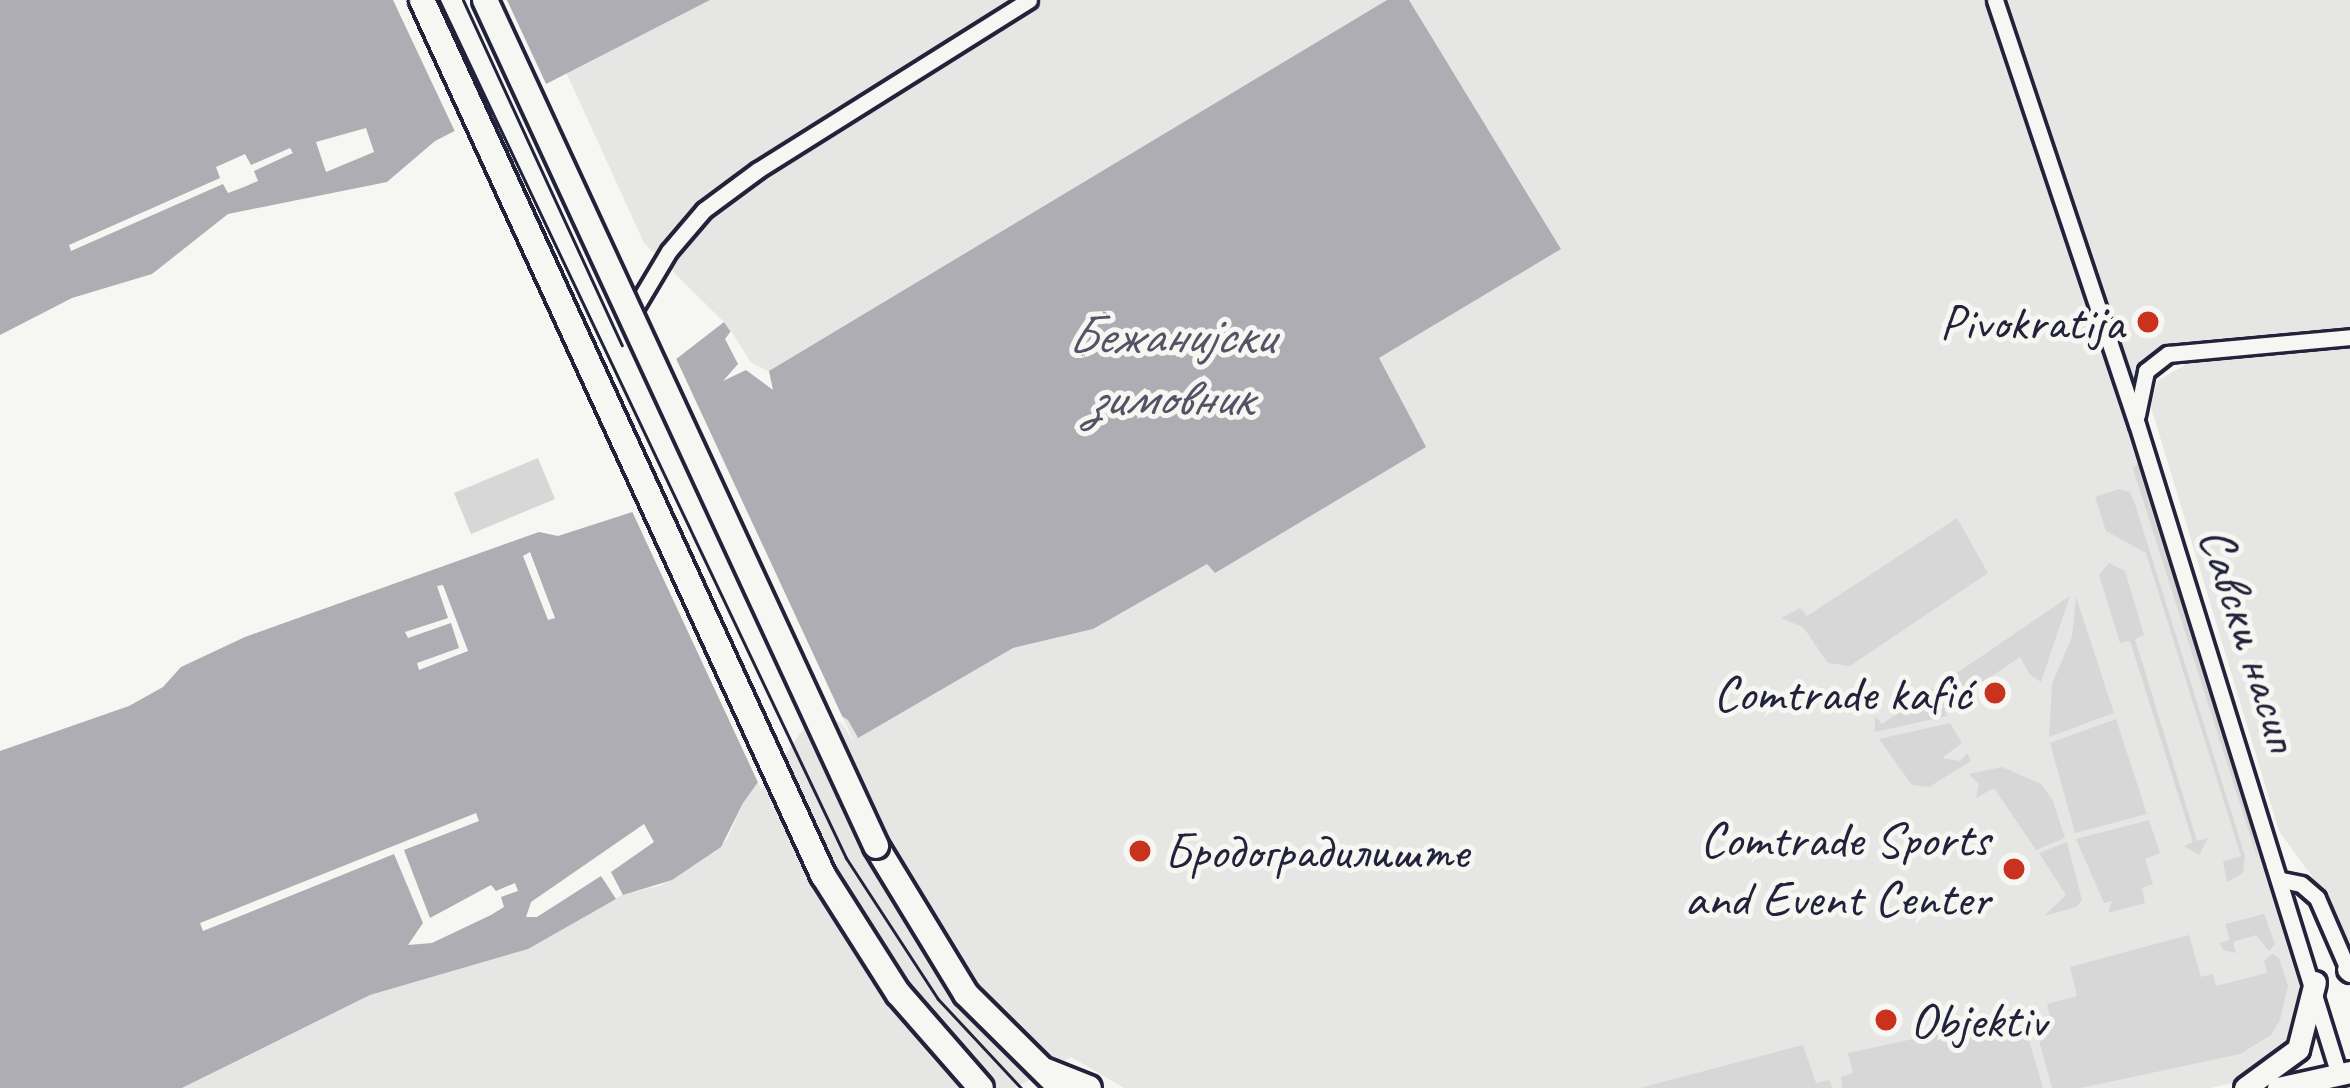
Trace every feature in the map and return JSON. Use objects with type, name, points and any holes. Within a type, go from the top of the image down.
[{"type":"main road","points":[[422,0],[823,874],[898,993],[980,1088]]},
{"type":"main road","points":[[485,0],[876,846],[966,994],[1060,1088]]},
{"type":"main road","points":[[2245,1088],[2298,1049],[2314,982]]},
{"type":"main road","points":[[1037,1067],[1089,1088]]},
{"type":"main road","points":[[2278,1088],[2345,1074]]},
{"type":"street","points":[[625,326],[669,251],[704,211],[758,170],[1029,0]]},
{"type":"street","name":"Савски насип","points":[[1995,0],[2137,424],[2345,1074]]},
{"type":"street","points":[[2137,424],[2141,384],[2155,362],[2168,353],[2350,337]]},
{"type":"street","points":[[2282,880],[2301,884],[2318,898],[2349,972]]},
{"type":"shaded area","points":[[710,0],[1387,0],[769,371],[751,362],[724,322],[644,243],[566,72]]},
{"type":"shaded area","points":[[1409,0],[2350,0],[2350,336],[2167,348],[2142,367],[2131,421],[2299,978],[2298,1029],[2278,1060],[2238,1082],[2210,1088],[1124,1088],[1071,1057],[1015,1088],[183,1088],[370,995],[521,951],[623,895],[662,885],[727,840],[743,803],[807,714],[824,705],[848,720],[857,737],[1013,648],[1093,629],[1208,563],[1214,572],[1425,447],[1379,358],[1561,249]]},
{"type":"shaded area","points":[[2350,342],[2350,960],[2318,885],[2279,831],[2151,407],[2157,381],[2206,353]]},
{"type":"shaded area","points":[[538,458],[555,499],[471,534],[454,493]]},
{"type":"shaded area","points":[[2140,459],[2248,812],[2258,860],[2133,469]]},
{"type":"shaded area","points":[[2119,489],[2130,492],[2135,504],[2245,856],[2243,873],[2227,882],[2223,862],[2241,856],[2146,553],[2106,531],[2095,497]]},
{"type":"shaded area","points":[[1957,518],[1988,573],[1850,666],[1828,663],[1803,627],[1781,618],[1800,608],[1807,616]]},
{"type":"shaded area","points":[[2109,563],[2125,571],[2144,635],[2135,639],[2197,841],[2208,838],[2199,855],[2184,846],[2193,842],[2130,641],[2120,643],[2103,588],[2099,575]]},
{"type":"shaded area","points":[[2070,596],[2041,682],[2030,675],[2020,657],[1945,708],[1947,716],[1875,732],[1875,716],[1882,724]]},
{"type":"shaded area","points":[[2076,597],[2114,713],[2049,737],[2052,684],[2072,637]]},
{"type":"shaded area","points":[[2116,719],[2147,814],[2075,833],[2050,743]]},
{"type":"shaded area","points":[[1950,723],[1962,743],[1942,758],[1960,761],[1967,753],[1971,761],[1929,787],[1912,785],[1879,739]]},
{"type":"shaded area","points":[[2002,767],[2041,784],[2053,801],[2065,838],[2036,850],[1994,788],[1976,798],[1979,784],[1969,774]]},
{"type":"shaded area","points":[[2149,820],[2160,853],[2145,859],[2153,884],[2142,888],[2145,903],[2108,913],[2112,901],[2104,903],[2076,839]]},
{"type":"shaded area","points":[[2067,842],[2082,900],[2076,907],[2044,916],[2066,895],[2039,853]]},
{"type":"shaded area","points":[[2264,914],[2275,944],[2269,951],[2256,935],[2233,942],[2236,953],[2223,950],[2220,943],[2230,940],[2225,924]]},
{"type":"shaded area","points":[[2189,935],[2201,977],[2213,974],[2216,986],[2267,973],[2264,961],[2272,954],[2279,958],[2288,986],[2271,1035],[2240,1054],[2081,1088],[2052,1088],[2034,1023],[2050,1018],[2047,1004],[2077,996],[2070,967]]},
{"type":"shaded area","points":[[2005,1019],[2009,1030],[2025,1026],[2043,1088],[1842,1088],[1841,1077],[1853,1073],[1848,1053]]},
{"type":"shaded area","points":[[1803,1045],[1816,1083],[1829,1080],[1833,1088],[1640,1088]]},
{"type":"water","points":[[0,0],[710,0],[435,141],[387,182],[228,214],[152,274],[72,298],[0,335]]},
{"type":"water","name":"Бежанијски зимовник","points":[[1387,0],[1409,0],[1561,249],[1379,358],[1426,447],[1215,573],[1207,564],[1093,629],[1013,648],[858,738],[848,720],[824,705],[807,714],[743,803],[721,847],[672,880],[623,895],[528,949],[370,995],[182,1088],[0,1088],[0,751],[129,706],[163,687],[181,667],[245,637],[539,532],[558,536],[651,506],[693,475],[666,367],[724,322],[751,362],[769,371]]},
{"type":"pier","points":[[393,0],[507,0],[548,88],[457,136]]},
{"type":"pier","points":[[366,128],[374,152],[326,172],[316,142]]},
{"type":"pier","points":[[290,148],[293,153],[254,171],[258,181],[228,193],[223,184],[71,251],[69,245],[220,178],[216,167],[245,154],[251,165]]},
{"type":"pier","points":[[731,331],[751,362],[769,371],[773,390],[746,370],[723,381],[738,364],[725,339]]},
{"type":"pier","points":[[674,354],[855,744],[843,725],[822,711],[811,718],[761,789],[630,507],[648,500],[701,459],[662,363]]},
{"type":"pier","points":[[530,552],[555,618],[548,620],[523,556]]},
{"type":"pier","points":[[443,585],[468,651],[419,670],[417,663],[459,648],[451,623],[408,638],[405,632],[448,618],[437,586]]},
{"type":"pier","points":[[476,813],[479,821],[404,850],[430,918],[491,885],[496,891],[515,883],[518,891],[501,897],[504,907],[491,915],[432,943],[408,945],[423,923],[394,854],[203,931],[200,923]]},
{"type":"pier","points":[[644,824],[654,842],[611,872],[623,895],[616,899],[601,876],[537,917],[526,917],[531,902]]},
{"type":"tram line","points":[[439,0],[846,858],[938,999],[1021,1088]]},
{"type":"tram line","points":[[463,0],[622,345]]},
{"type":"place","name":"Pivokratija","points":[[2148,322]]},
{"type":"place","name":"Comtrade kafić","points":[[1995,693]]},
{"type":"place","name":"Бродоградилиште","points":[[1140,851]]},
{"type":"place","name":"Comtrade Sports and Event Center","points":[[2014,869]]},
{"type":"place","name":"Objektiv","points":[[1886,1020]]}]
